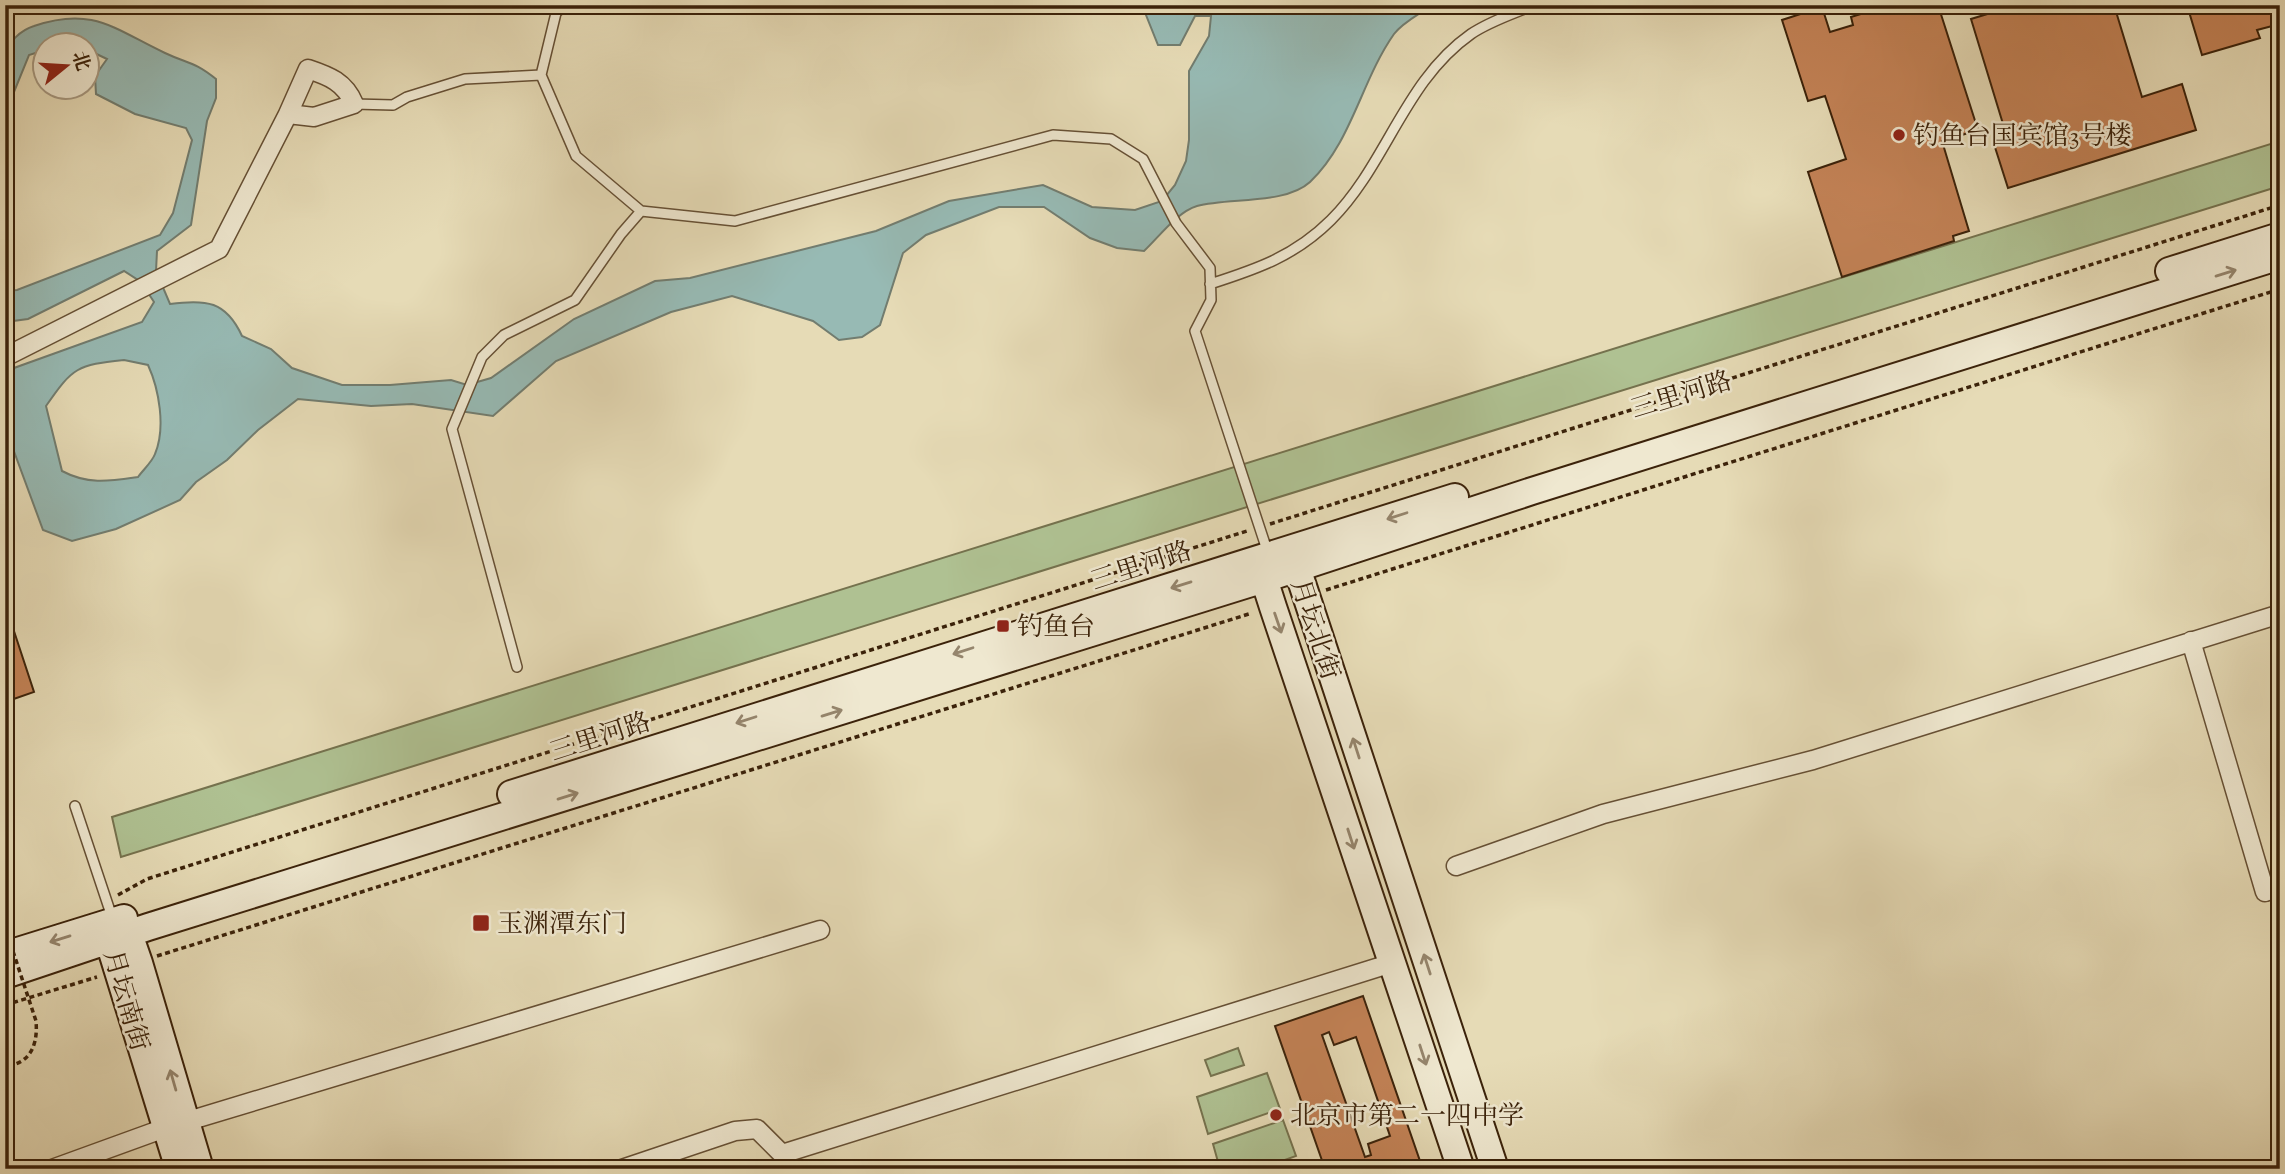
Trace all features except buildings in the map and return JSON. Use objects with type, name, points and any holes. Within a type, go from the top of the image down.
[{"type":"main road","name":"三里河路","points":[[5,955],[114,925],[1267,568],[2280,236]]},
{"type":"main road","name":"三里河路","points":[[1267,568],[1297,568],[1532,491],[2280,256]]},
{"type":"main road","name":"月坛北街","points":[[1267,568],[1273,607],[1461,1169]]},
{"type":"main road","name":"月坛北街","points":[[1297,568],[1495,1169]]},
{"type":"main road","name":"三里河路","points":[[5,975],[114,925]]},
{"type":"main road","name":"月坛南街","points":[[114,925],[176,1125],[200,1169]]},
{"type":"main road","name":"月坛南街","points":[[176,1125],[178,1169]]},
{"type":"street","points":[[5,357],[219,249],[288,114],[307,69],[333,77],[349,91],[354,104],[314,117],[288,114]]},
{"type":"street","points":[[1456,866],[1603,814],[1813,760],[2280,614]]},
{"type":"street","points":[[2192,641],[2265,892],[2280,887]]},
{"type":"street","points":[[52,1169],[176,1125],[820,930]]},
{"type":"street","points":[[622,1169],[735,1131],[757,1129],[782,1154],[1392,964]]},
{"type":"lane","points":[[564,5],[556,13],[541,75],[576,156],[641,211],[734,221],[1053,135],[1111,139],[1143,159],[1154,186],[1176,223],[1210,268],[1211,300],[1195,331],[1259,527],[1267,568]]},
{"type":"lane","points":[[1210,285],[1276,262],[1330,222],[1361,185],[1412,95],[1438,63],[1471,34],[1534,5]]},
{"type":"lane","points":[[354,104],[393,106],[407,97],[465,79],[541,75]]},
{"type":"lane","points":[[517,667],[452,429],[482,357],[503,335],[575,300],[621,234],[641,211]]},
{"type":"lane","points":[[75,806],[114,925]]},
{"type":"path","name":"三里河路","points":[[114,925],[147,880],[2280,205]]},
{"type":"path","points":[[1305,596],[2280,289]]},
{"type":"path","points":[[5,1005],[1273,607]]},
{"type":"path","points":[[5,927],[36,1021],[37,1036],[33,1051],[24,1060],[5,1066]]},
{"type":"path","points":[[5,933],[18,929]]},
{"type":"green space","points":[[2280,141],[2280,186],[121,857],[112,817]]},
{"type":"green space","points":[[1238,1048],[1244,1065],[1211,1076],[1205,1060]]},
{"type":"green space","points":[[1267,1073],[1280,1109],[1208,1134],[1197,1097]]},
{"type":"green space","points":[[1283,1120],[1296,1156],[1260,1169],[1220,1169],[1213,1144]]},
{"type":"water","points":[[1142,5],[1432,5],[1394,34],[1336,149],[1310,182],[1286,194],[1197,206],[1175,219],[1144,251],[1117,248],[1090,238],[1044,207],[999,207],[926,235],[903,253],[880,325],[862,337],[839,340],[813,321],[732,296],[671,312],[556,361],[493,416],[412,404],[371,406],[298,399],[258,430],[227,460],[196,482],[180,500],[116,529],[72,541],[43,530],[5,427],[5,375],[14,368],[142,322],[154,302],[141,282],[124,271],[28,319],[5,322],[5,291],[17,290],[160,235],[173,213],[192,140],[186,128],[135,114],[102,97],[102,66],[107,59],[102,57],[102,32],[32,32],[32,54],[29,55],[5,114],[5,55],[12,41],[29,28],[54,20],[88,19],[117,29],[196,66],[216,79],[216,98],[207,121],[191,225],[157,251],[156,271],[170,304],[194,302],[214,305],[229,316],[242,336],[271,349],[292,368],[342,385],[390,385],[451,380],[467,385],[491,378],[574,319],[655,281],[690,278],[876,231],[949,201],[1043,185],[1092,207],[1135,210],[1162,201],[1175,185],[1186,161],[1189,140],[1189,71],[1209,36],[1211,16],[1195,16],[1180,45],[1158,45]],"holes":[[[124,360],[148,365],[155,385],[161,421],[158,444],[154,457],[138,477],[109,481],[90,480],[62,471],[46,406],[70,376],[86,366]]]},
{"type":"place","name":"钓鱼台国宾馆3号楼","points":[[1899,135]]},
{"type":"place","name":"钓鱼台","points":[[1003,626]]},
{"type":"place","name":"玉渊潭东门","points":[[481,923]]},
{"type":"place","name":"北京市第二一四中学","points":[[1276,1115]]}]
